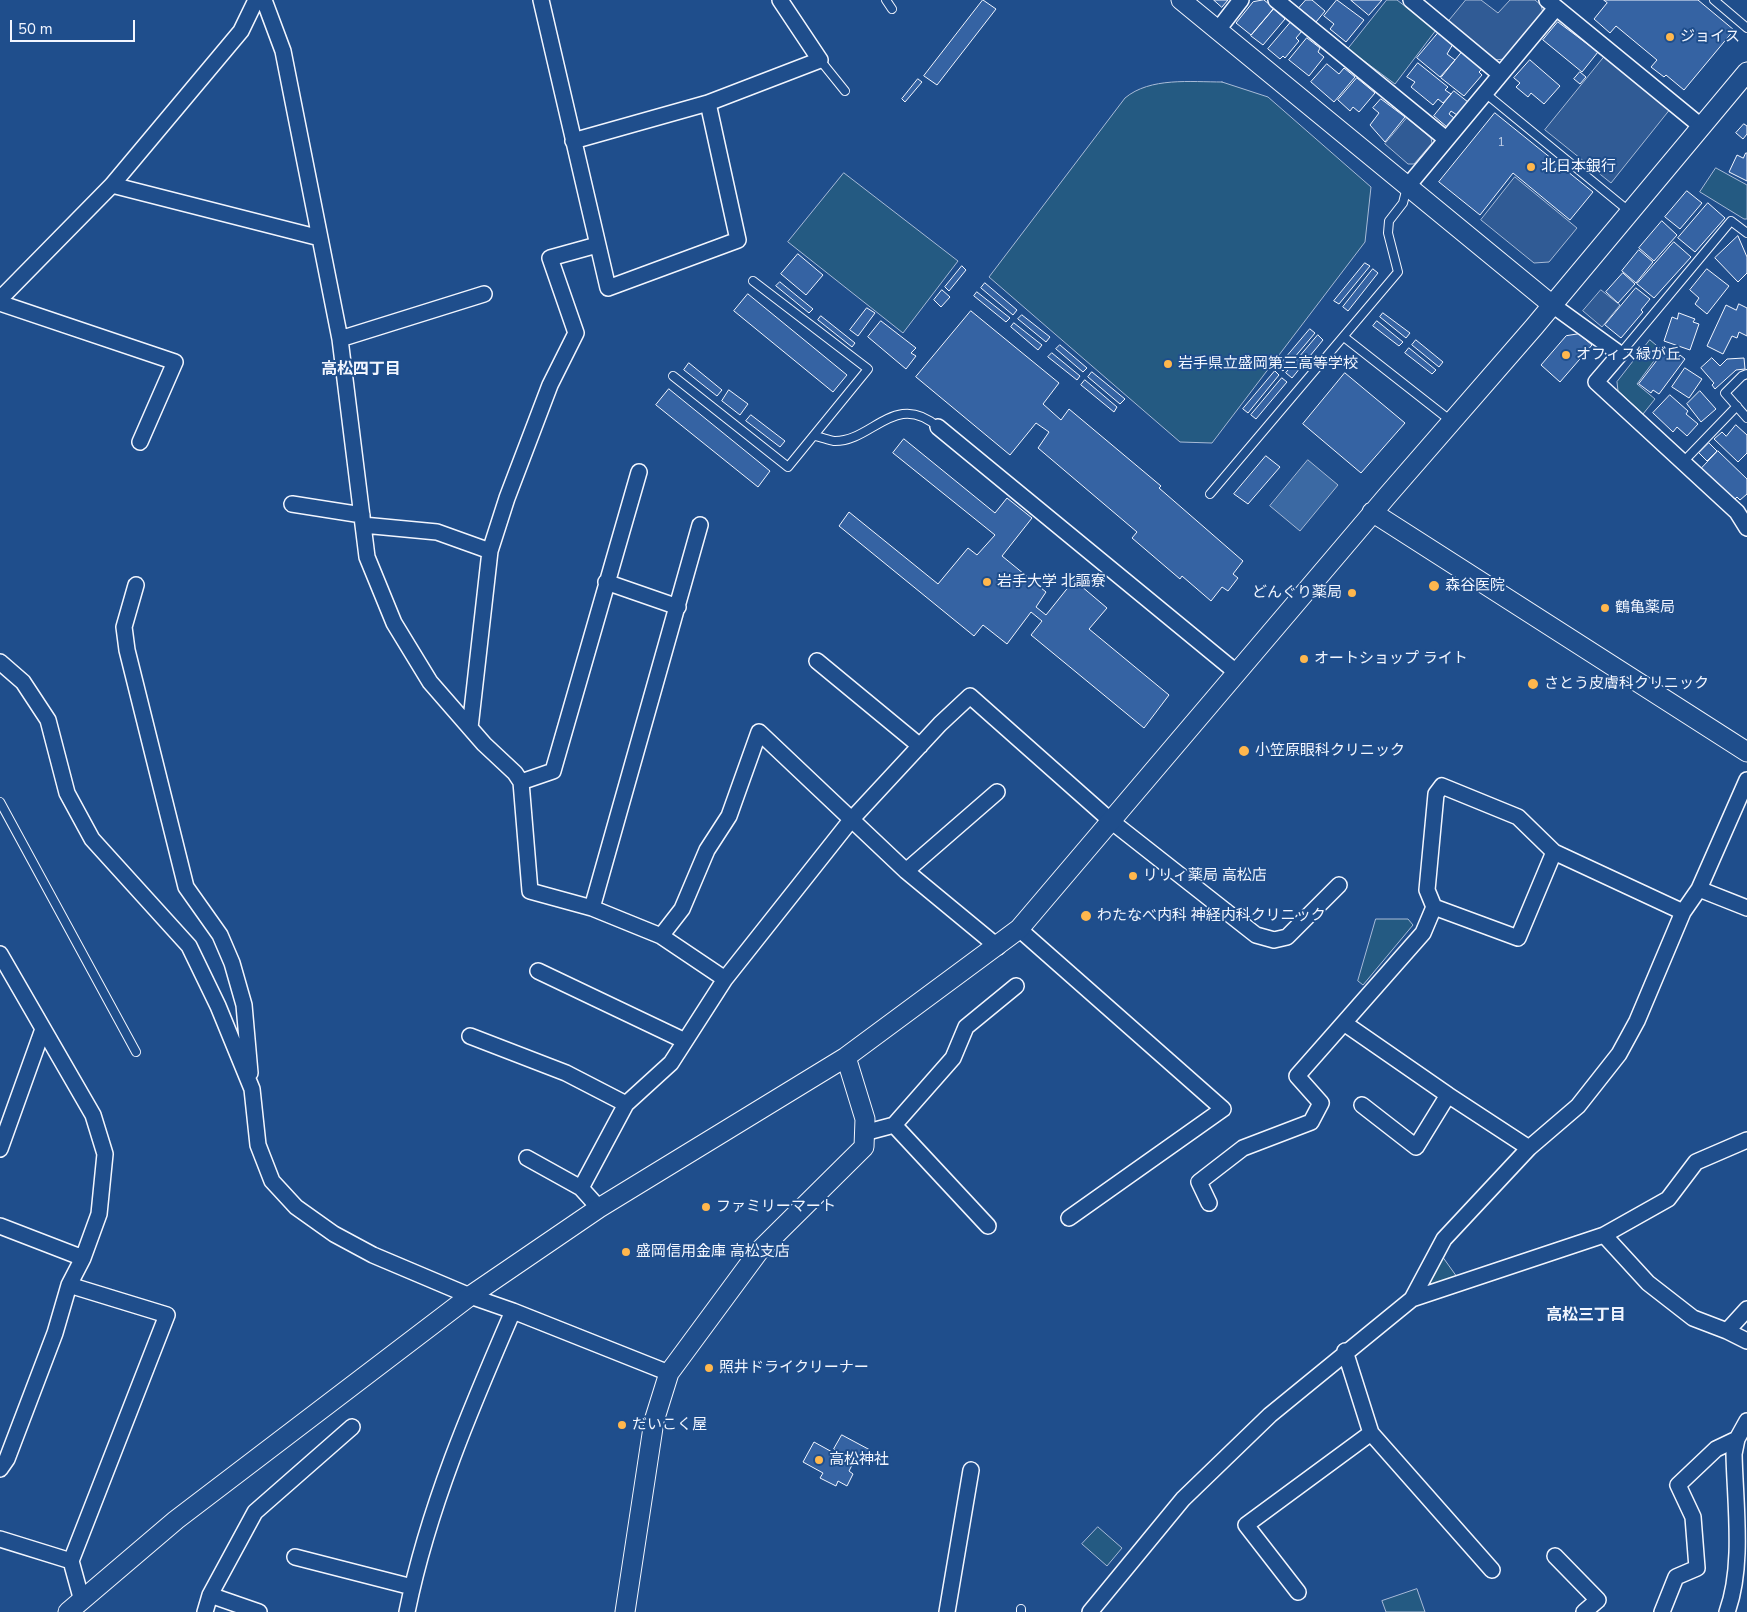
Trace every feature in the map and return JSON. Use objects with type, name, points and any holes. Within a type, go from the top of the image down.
[{"type":"street","points":[[0,299],[112,185],[241,31],[256,0]]},
{"type":"street","points":[[264,0],[283,51],[340,339],[368,557],[394,623],[430,682],[470,728],[516,773],[521,782],[530,891],[592,908],[661,936],[726,979]]},
{"type":"street","points":[[541,0],[608,288],[738,240],[708,103]]},
{"type":"street","points":[[573,141],[708,103],[820,60],[780,0]]},
{"type":"street","points":[[1181,0],[1551,304],[1620,354],[1596,382],[1615,402],[1684,461],[1737,512],[1747,528]]},
{"type":"street","points":[[1217,30],[1241,0]]},
{"type":"street","points":[[1276,0],[1446,139]]},
{"type":"street","points":[[1411,0],[1500,74]]},
{"type":"street","points":[[1407,187],[1485,93],[1552,4],[1702,127]]},
{"type":"street","points":[[75,1607],[176,1520],[470,1296],[599,1208],[846,1057],[1019,930],[1372,512],[1452,422],[1747,72]]},
{"type":"street","points":[[112,185],[320,238]]},
{"type":"street","points":[[470,728],[490,551],[507,498],[550,385],[576,333],[550,258],[597,245]]},
{"type":"street","points":[[340,339],[484,294]]},
{"type":"street","points":[[0,303],[175,362],[140,442]]},
{"type":"street","points":[[938,427],[1236,672]]},
{"type":"street","points":[[521,782],[553,771],[639,472]]},
{"type":"street","points":[[292,504],[363,520],[437,532],[490,551]]},
{"type":"street","points":[[1372,512],[1747,752]]},
{"type":"street","points":[[592,908],[700,525]]},
{"type":"street","points":[[606,582],[678,607]]},
{"type":"street","points":[[136,585],[124,627],[126,650],[186,887],[220,935],[232,963],[242,997],[258,1145],[272,1182],[296,1206],[334,1234],[373,1255],[470,1296],[669,1374]]},
{"type":"street","points":[[817,661],[920,746]]},
{"type":"street","points":[[1,664],[23,682],[48,720],[67,792],[92,839],[189,946],[218,1006],[252,1089]]},
{"type":"street","points":[[581,1188],[626,1104],[672,1063],[726,979],[851,820],[970,696],[1110,821],[1256,935],[1274,940],[1287,937],[1339,885]]},
{"type":"street","points":[[661,936],[682,909],[707,850],[729,816],[759,732],[906,872],[998,946]]},
{"type":"street","points":[[1412,1299],[1444,1239],[1529,1148],[1578,1106],[1619,1054],[1637,1021],[1683,912],[1699,889],[1747,780]]},
{"type":"street","points":[[1209,1203],[1199,1182],[1243,1148],[1311,1122],[1321,1103],[1297,1076],[1423,933],[1434,907],[1427,890],[1436,794],[1442,786],[1518,817],[1554,852],[1683,912]]},
{"type":"street","points":[[906,872],[997,792]]},
{"type":"street","points":[[1434,907],[1518,938],[1554,852]]},
{"type":"street","points":[[1699,889],[1747,908]]},
{"type":"street","points":[[1019,930],[1223,1110],[1069,1218]]},
{"type":"street","points":[[0,954],[93,1115],[105,1154],[99,1214],[83,1258],[69,1285],[54,1333],[7,1459],[0,1469]]},
{"type":"street","points":[[538,971],[685,1041]]},
{"type":"street","points":[[864,1133],[894,1125],[953,1058],[966,1027],[1016,986]]},
{"type":"street","points":[[1344,1023],[1529,1148]]},
{"type":"street","points":[[0,1149],[43,1029]]},
{"type":"street","points":[[470,1036],[566,1073],[626,1104]]},
{"type":"street","points":[[625,1612],[654,1422],[669,1374],[759,1252],[864,1147],[865,1119],[846,1057]]},
{"type":"street","points":[[1362,1105],[1416,1147],[1448,1095]]},
{"type":"street","points":[[894,1125],[988,1226]]},
{"type":"street","points":[[1090,1612],[1183,1499],[1270,1415],[1345,1351],[1412,1299],[1604,1235],[1668,1199],[1696,1162],[1747,1140]]},
{"type":"street","points":[[527,1158],[581,1188],[599,1208]]},
{"type":"street","points":[[0,1226],[83,1258]]},
{"type":"street","points":[[1604,1235],[1648,1283],[1693,1318],[1747,1341]]},
{"type":"street","points":[[69,1285],[168,1315],[72,1561],[75,1607]]},
{"type":"street","points":[[1727,1331],[1747,1309]]},
{"type":"street","points":[[407,1612],[412,1587],[446,1476],[512,1311]]},
{"type":"street","points":[[1345,1351],[1371,1433],[1492,1570]]},
{"type":"street","points":[[1727,1612],[1734,1595],[1736,1561],[1734,1454],[1737,1439],[1747,1421]]},
{"type":"street","points":[[205,1612],[210,1595],[255,1512],[352,1427]]},
{"type":"street","points":[[1298,1592],[1246,1526],[1371,1433]]},
{"type":"street","points":[[1662,1612],[1676,1577],[1697,1568],[1693,1517],[1678,1485],[1716,1450],[1737,1439]]},
{"type":"street","points":[[947,1612],[971,1470]]},
{"type":"street","points":[[0,1539],[72,1561]]},
{"type":"street","points":[[1555,1556],[1598,1600],[1584,1612]]},
{"type":"street","points":[[295,1557],[412,1587]]},
{"type":"street","points":[[210,1595],[260,1612]]},
{"type":"lane","points":[[886,0],[892,9]]},
{"type":"lane","points":[[1714,0],[1747,28]]},
{"type":"lane","points":[[820,60],[845,91]]},
{"type":"lane","points":[[1485,93],[1630,212]]},
{"type":"lane","points":[[1210,494],[1398,272],[1388,233],[1390,221],[1403,203],[1407,187]]},
{"type":"lane","points":[[1620,354],[1731,221],[1747,233]]},
{"type":"lane","points":[[673,376],[788,467],[815,436],[868,369],[753,281]]},
{"type":"lane","points":[[1344,337],[1452,422]]},
{"type":"lane","points":[[1747,374],[1742,376],[1725,393],[1747,418]]},
{"type":"lane","points":[[1684,461],[1737,406]]},
{"type":"lane","points":[[815,436],[834,441],[850,437],[898,415],[916,414],[928,418],[938,427]]},
{"type":"lane","points":[[0,802],[136,1052]]},
{"type":"shaded area","points":[[1387,0],[1397,0],[1436,30],[1395,84],[1348,49]]},
{"type":"shaded area","points":[[1466,0],[1481,0],[1498,13],[1510,0],[1535,0],[1541,5],[1543,13],[1505,59],[1494,60],[1448,22]]},
{"type":"shaded area","points":[[1605,56],[1671,108],[1611,183],[1545,130]]},
{"type":"shaded area","points":[[1171,82],[1222,82],[1268,97],[1371,187],[1365,242],[1212,443],[1180,442],[989,277],[1125,98],[1135,91],[1146,87]]},
{"type":"shaded area","points":[[1407,118],[1431,138],[1432,143],[1414,164],[1408,164],[1385,144]]},
{"type":"shaded area","points":[[1716,168],[1747,185],[1747,219],[1700,192]]},
{"type":"shaded area","points":[[844,173],[958,261],[903,333],[788,242]]},
{"type":"shaded area","points":[[1515,177],[1577,228],[1549,262],[1534,263],[1481,220]]},
{"type":"shaded area","points":[[1601,290],[1620,305],[1602,327],[1583,311]]},
{"type":"shaded area","points":[[1650,340],[1662,350],[1637,384],[1655,399],[1643,414],[1618,391],[1617,382]]},
{"type":"shaded area","points":[[1308,460],[1338,485],[1300,531],[1270,506]]},
{"type":"shaded area","points":[[1376,919],[1408,919],[1413,925],[1363,985],[1358,981]]},
{"type":"shaded area","points":[[1442,1256],[1457,1277],[1429,1285]]},
{"type":"shaded area","points":[[1098,1527],[1122,1548],[1107,1566],[1082,1544]]},
{"type":"shaded area","points":[[1417,1589],[1425,1612],[1386,1612],[1382,1601]]},
{"type":"building","points":[[983,0],[996,9],[937,85],[924,76]]},
{"type":"building","points":[[1214,0],[1228,0],[1222,7]]},
{"type":"building","points":[[1264,0],[1274,8],[1251,35],[1236,23],[1253,2]]},
{"type":"building","points":[[1306,0],[1312,0],[1325,11],[1316,22],[1299,8]]},
{"type":"building","points":[[1337,0],[1364,20],[1346,42],[1330,29],[1334,24],[1324,16]]},
{"type":"building","points":[[1351,0],[1382,0],[1369,15]]},
{"type":"building","points":[[1604,0],[1698,0],[1734,30],[1684,90],[1666,75],[1664,77],[1651,67],[1657,60],[1616,26],[1610,33],[1594,19],[1607,3]]},
{"type":"building","points":[[1274,9],[1285,19],[1263,45],[1251,36]]},
{"type":"building","points":[[1291,22],[1302,31],[1296,38],[1299,41],[1285,58],[1283,56],[1280,59],[1268,49]]},
{"type":"building","points":[[1558,22],[1598,52],[1582,72],[1543,40]]},
{"type":"building","points":[[1439,32],[1453,44],[1447,54],[1455,60],[1440,77],[1417,58]]},
{"type":"building","points":[[1307,38],[1320,48],[1318,52],[1324,57],[1309,76],[1289,60]]},
{"type":"building","points":[[1462,52],[1482,69],[1479,72],[1482,75],[1464,96],[1441,78]]},
{"type":"building","points":[[1530,60],[1560,86],[1544,104],[1531,93],[1528,97],[1516,87],[1520,83],[1514,78]]},
{"type":"building","points":[[1418,63],[1448,87],[1445,90],[1451,94],[1443,103],[1438,99],[1433,105],[1411,87],[1415,82],[1407,77]]},
{"type":"building","points":[[1327,64],[1339,74],[1344,68],[1355,77],[1334,102],[1311,82]]},
{"type":"building","points":[[1580,72],[1586,77],[1580,84],[1574,79]]},
{"type":"building","points":[[1357,78],[1375,93],[1359,112],[1353,107],[1350,111],[1338,100]]},
{"type":"building","points":[[918,79],[922,82],[905,102],[902,99]]},
{"type":"building","points":[[1454,91],[1468,102],[1457,115],[1451,111],[1449,114],[1454,118],[1447,127],[1434,116]]},
{"type":"building","points":[[1381,99],[1405,117],[1385,142],[1370,125],[1379,113],[1373,108]]},
{"type":"building","points":[[1495,113],[1593,192],[1570,220],[1513,173],[1480,215],[1439,182]]},
{"type":"building","points":[[1744,124],[1747,126],[1747,134],[1743,139],[1736,133]]},
{"type":"building","points":[[1746,153],[1747,181],[1729,172],[1737,155],[1743,158]]},
{"type":"building","points":[[1687,191],[1702,203],[1680,229],[1665,217]]},
{"type":"building","points":[[1708,203],[1725,218],[1695,252],[1678,238]]},
{"type":"building","points":[[1662,221],[1677,235],[1654,261],[1639,248]]},
{"type":"building","points":[[1738,236],[1747,257],[1747,273],[1738,282],[1715,258]]},
{"type":"building","points":[[1674,242],[1691,257],[1654,298],[1637,284]]},
{"type":"building","points":[[1639,250],[1653,262],[1636,283],[1622,271]]},
{"type":"building","points":[[798,254],[823,275],[806,295],[781,274]]},
{"type":"building","points":[[1365,263],[1370,266],[1339,304],[1334,301]]},
{"type":"building","points":[[962,266],[966,270],[949,291],[945,287]]},
{"type":"building","points":[[1373,269],[1378,273],[1348,311],[1343,307]]},
{"type":"building","points":[[1707,269],[1729,286],[1707,314],[1695,304],[1699,298],[1690,290]]},
{"type":"building","points":[[1623,273],[1635,284],[1618,303],[1606,292]]},
{"type":"building","points":[[780,282],[813,309],[809,313],[776,286]]},
{"type":"building","points":[[985,283],[1017,310],[1013,315],[981,288]]},
{"type":"building","points":[[1636,288],[1650,299],[1641,310],[1643,312],[1621,338],[1605,325]]},
{"type":"building","points":[[942,290],[950,297],[941,307],[934,300]]},
{"type":"building","points":[[977,292],[1010,318],[1006,322],[974,296]]},
{"type":"building","points":[[748,294],[847,375],[833,392],[734,311]]},
{"type":"building","points":[[1739,304],[1747,308],[1747,336],[1739,332],[1737,338],[1732,336],[1723,354],[1707,346],[1726,305],[1736,310]]},
{"type":"building","points":[[867,308],[875,313],[858,336],[850,330]]},
{"type":"building","points":[[971,311],[1059,383],[1043,404],[1061,420],[1069,409],[1161,486],[1159,488],[1243,561],[1233,574],[1238,578],[1228,591],[1222,587],[1211,601],[1182,576],[1180,579],[1132,538],[1137,532],[1038,448],[1049,432],[1036,423],[1010,455],[916,377]]},
{"type":"building","points":[[1383,313],[1410,333],[1406,338],[1380,317]]},
{"type":"building","points":[[1679,313],[1695,319],[1693,322],[1699,324],[1690,350],[1664,341],[1672,317],[1677,319]]},
{"type":"building","points":[[1022,315],[1050,337],[1046,342],[1018,319]]},
{"type":"building","points":[[821,316],[855,343],[852,347],[818,320]]},
{"type":"building","points":[[881,321],[916,348],[911,353],[916,356],[906,369],[868,337]]},
{"type":"building","points":[[1377,321],[1403,342],[1399,346],[1373,326]]},
{"type":"building","points":[[1014,323],[1042,345],[1038,350],[1011,327]]},
{"type":"building","points":[[1310,329],[1315,333],[1283,371],[1278,367]]},
{"type":"building","name":"オフィス緑が丘","points":[[1579,334],[1592,345],[1560,382],[1541,365],[1566,336]]},
{"type":"building","points":[[1318,335],[1323,340],[1292,378],[1286,373]]},
{"type":"building","points":[[1416,340],[1443,362],[1439,367],[1412,345]]},
{"type":"building","points":[[1060,345],[1087,368],[1083,372],[1056,349]]},
{"type":"building","points":[[1409,348],[1436,370],[1432,374],[1405,353]]},
{"type":"building","points":[[1667,348],[1685,359],[1659,394],[1653,390],[1651,393],[1639,384]]},
{"type":"building","points":[[1052,353],[1080,376],[1077,380],[1048,357]]},
{"type":"building","points":[[1712,358],[1720,366],[1727,359],[1744,358],[1745,369],[1736,370],[1715,389],[1712,385],[1714,383],[1701,368]]},
{"type":"building","points":[[689,363],[722,390],[717,396],[684,370]]},
{"type":"building","points":[[1685,368],[1702,379],[1689,398],[1672,387]]},
{"type":"building","points":[[1275,371],[1279,375],[1248,413],[1243,409]]},
{"type":"building","points":[[1092,372],[1125,399],[1120,404],[1088,377]]},
{"type":"building","points":[[1345,373],[1405,423],[1361,473],[1303,424]]},
{"type":"building","points":[[1282,378],[1287,382],[1256,419],[1251,415]]},
{"type":"building","points":[[1085,380],[1117,407],[1114,412],[1081,385]]},
{"type":"building","points":[[669,389],[770,471],[758,487],[656,405]]},
{"type":"building","points":[[729,390],[748,404],[740,415],[722,401]]},
{"type":"building","points":[[1700,391],[1716,409],[1701,422],[1687,404]]},
{"type":"building","points":[[1670,395],[1688,411],[1686,414],[1698,424],[1687,436],[1677,427],[1673,432],[1653,413]]},
{"type":"building","points":[[751,415],[785,441],[780,447],[746,421]]},
{"type":"building","points":[[1736,425],[1747,435],[1747,453],[1738,462],[1714,439],[1722,432],[1726,436]]},
{"type":"building","name":"岩手大学 北謳寮","points":[[904,439],[995,513],[1007,498],[1032,518],[1002,556],[1046,592],[1036,607],[1046,615],[1074,580],[1107,608],[1089,629],[1169,695],[1144,728],[1031,635],[1042,621],[1031,612],[1007,644],[983,625],[974,636],[839,526],[849,512],[938,584],[968,548],[977,555],[995,535],[893,453]]},
{"type":"building","points":[[1709,443],[1717,451],[1707,461],[1699,453]]},
{"type":"building","points":[[1718,451],[1747,479],[1747,494],[1740,500],[1737,497],[1733,501],[1701,469]]},
{"type":"building","points":[[1266,456],[1280,467],[1248,504],[1234,494]]},
{"type":"building","name":"高松神社","points":[[842,1435],[870,1450],[862,1465],[854,1461],[849,1471],[853,1474],[847,1486],[838,1481],[836,1486],[820,1478],[823,1473],[803,1462],[814,1442],[834,1453],[831,1459],[840,1463],[844,1455],[834,1449]]},
{"type":"place","name":"ジョイス","points":[[1670,37]]},
{"type":"place","name":"北日本銀行","points":[[1531,167]]},
{"type":"place","name":"オフィス緑が丘","points":[[1566,355]]},
{"type":"place","name":"岩手県立盛岡第三高等学校","points":[[1168,364]]},
{"type":"place","name":"岩手大学 北謳寮","points":[[987,582]]},
{"type":"place","name":"森谷医院","points":[[1434,586]]},
{"type":"place","name":"どんぐり薬局","points":[[1352,593]]},
{"type":"place","name":"鶴亀薬局","points":[[1605,608]]},
{"type":"place","name":"オートショップ ライト","points":[[1304,659]]},
{"type":"place","name":"さとう皮膚科クリニック","points":[[1533,684]]},
{"type":"place","name":"小笠原眼科クリニック","points":[[1244,751]]},
{"type":"place","name":"リリィ薬局 高松店","points":[[1133,876]]},
{"type":"place","name":"わたなべ内科 神経内科クリニック","points":[[1086,916]]},
{"type":"place","name":"ファミリーマート","points":[[706,1207]]},
{"type":"place","name":"盛岡信用金庫 高松支店","points":[[626,1252]]},
{"type":"place","name":"照井ドライクリーナー","points":[[709,1368]]},
{"type":"place","name":"だいこく屋","points":[[622,1425]]},
{"type":"place","name":"高松神社","points":[[819,1460]]},
{"type":"district","name":"高松四丁目","points":[[361,370]]},
{"type":"district","name":"高松三丁目","points":[[1586,1316]]}]
